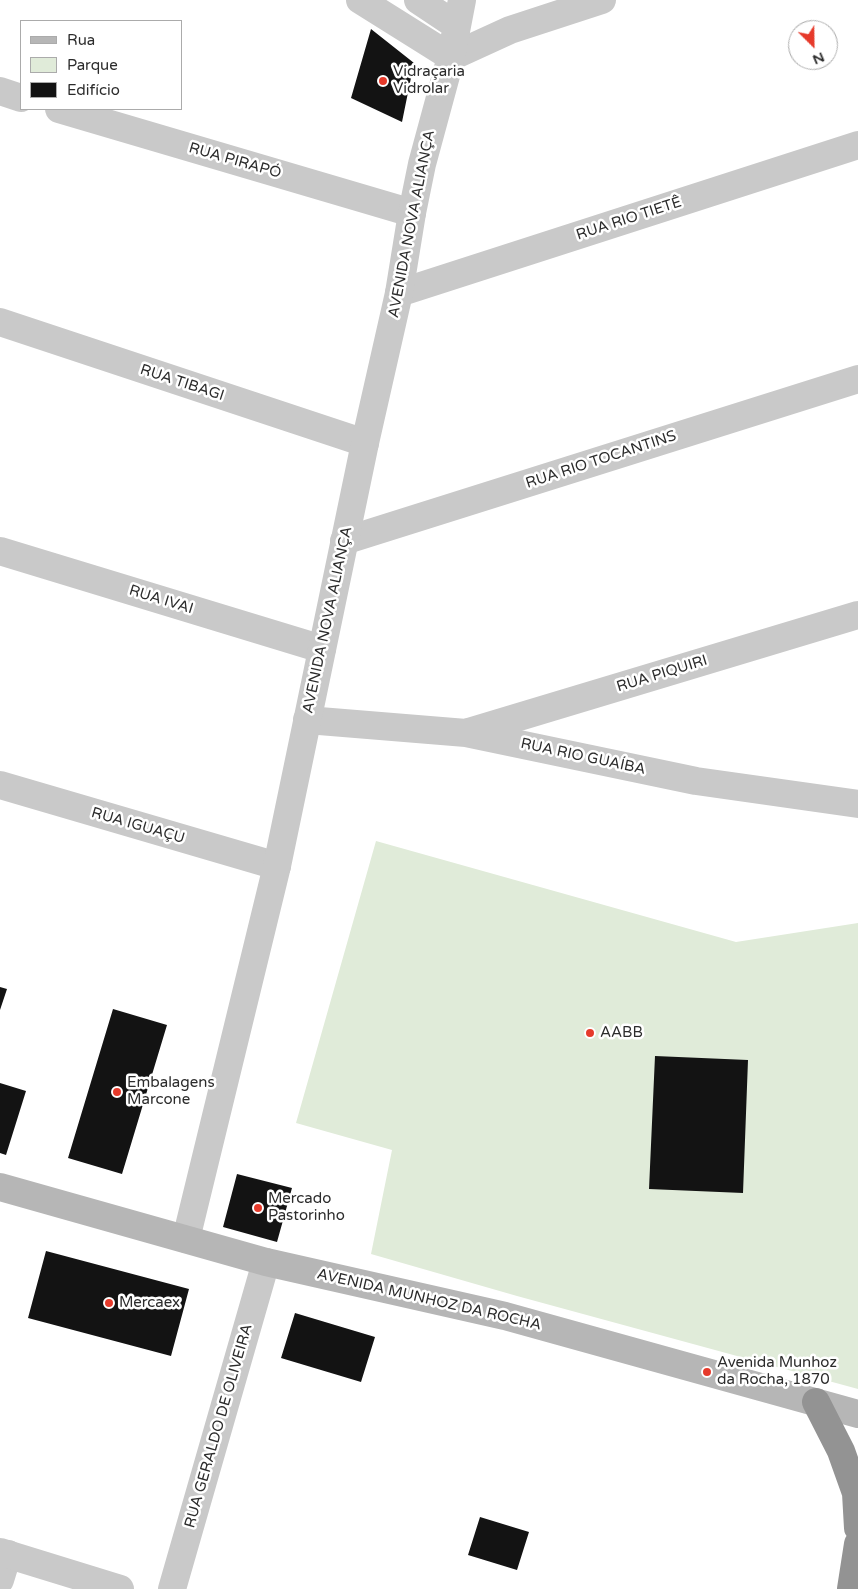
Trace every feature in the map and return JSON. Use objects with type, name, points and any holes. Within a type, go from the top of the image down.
[{"type":"highway","points":[[816,1402],[841,1451],[856,1493],[858,1528]]},
{"type":"highway","points":[[851,1589],[858,1544]]},
{"type":"main road","name":"AVENIDA MUNHOZ DA ROCHA","points":[[0,1187],[266,1262],[505,1316],[858,1414]]},
{"type":"street","points":[[360,0],[451,57],[510,30],[602,0]]},
{"type":"street","points":[[418,0],[510,30]]},
{"type":"street","name":"AVENIDA NOVA ALIANÇA","points":[[186,1239],[277,866],[344,541],[399,293],[422,164],[451,57],[459,13]]},
{"type":"street","points":[[0,91],[20,98]]},
{"type":"street","name":"RUA PIRAPÓ","points":[[62,110],[412,213]]},
{"type":"street","name":"RUA RIO TIETÊ","points":[[399,293],[858,145]]},
{"type":"street","name":"RUA TIBAGI","points":[[0,322],[365,444]]},
{"type":"street","name":"RUA RIO TOCANTINS","points":[[344,541],[858,379]]},
{"type":"street","name":"RUA IVAI","points":[[0,551],[322,649]]},
{"type":"street","name":"RUA PIQUIRI","points":[[466,733],[858,615]]},
{"type":"street","name":"RUA RIO GUAÍBA","points":[[307,720],[466,733],[696,780],[858,804]]},
{"type":"street","name":"RUA IGUAÇU","points":[[0,785],[277,866]]},
{"type":"street","name":"RUA GERALDO DE OLIVEIRA","points":[[172,1589],[266,1262]]},
{"type":"street","points":[[0,1580],[4,1553],[120,1589]]},
{"type":"green space","name":"AABB","points":[[376,841],[736,942],[858,923],[858,1389],[371,1254],[392,1150],[296,1123]]},
{"type":"building","name":"Vidraçaria Vidrolar","points":[[371,29],[414,63],[402,122],[351,98]]},
{"type":"building","points":[[0,987],[7,989],[0,1010]]},
{"type":"building","name":"Embalagens Marcone","points":[[113,1009],[167,1025],[122,1174],[68,1158]]},
{"type":"building","points":[[655,1056],[748,1060],[743,1193],[649,1189]]},
{"type":"building","points":[[0,1083],[26,1091],[6,1155],[0,1153]]},
{"type":"building","name":"Mercado Pastorinho","points":[[237,1174],[292,1188],[277,1242],[223,1227]]},
{"type":"building","name":"Mercaex","points":[[46,1251],[189,1289],[171,1356],[28,1318]]},
{"type":"building","points":[[295,1313],[375,1337],[361,1382],[281,1358]]},
{"type":"building","points":[[480,1517],[529,1532],[517,1570],[468,1555]]},
{"type":"place","name":"Vidraçaria Vidrolar","points":[[383,81]]},
{"type":"place","name":"AABB","points":[[590,1033]]},
{"type":"place","name":"Embalagens Marcone","points":[[117,1092]]},
{"type":"place","name":"Mercado Pastorinho","points":[[258,1208]]},
{"type":"place","name":"Mercaex","points":[[109,1303]]},
{"type":"place","name":"Avenida Munhoz da Rocha, 1870","points":[[707,1372]]}]
